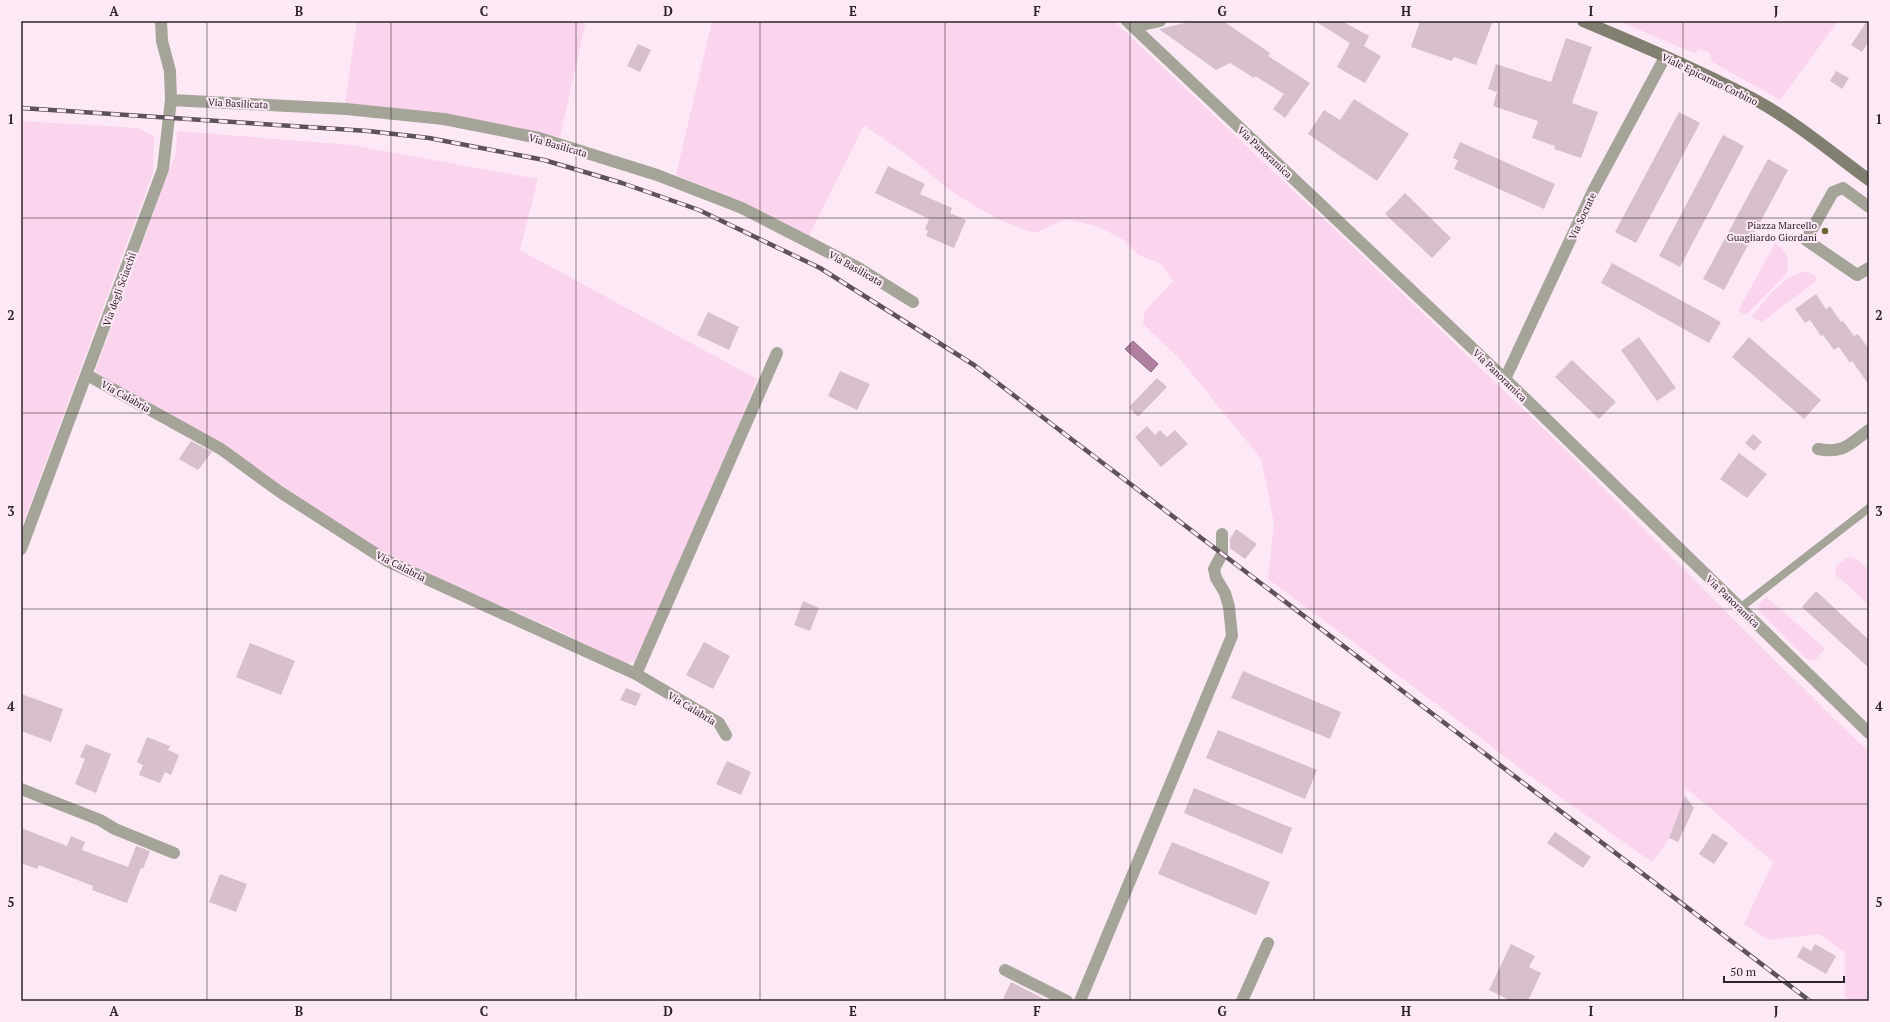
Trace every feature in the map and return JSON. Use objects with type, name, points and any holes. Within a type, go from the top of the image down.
[{"type":"main road","name":"Viale Epicarmo Corbino","points":[[1588,22],[1753,99],[1800,129],[1869,180]]},
{"type":"street","name":"Via degli Sciacchi","points":[[21,549],[163,169],[171,100],[170,71],[162,41],[162,21]]},
{"type":"street","points":[[1130,24],[1160,21]]},
{"type":"street","name":"Via Panoramica","points":[[1130,24],[1505,379],[1869,733]]},
{"type":"street","name":"Via Socrate","points":[[1505,379],[1594,189],[1665,57]]},
{"type":"street","name":"Via Basilicata","points":[[171,100],[346,109],[444,119],[539,138],[657,175],[742,208],[857,267],[913,302]]},
{"type":"street","points":[[1869,207],[1843,188],[1833,192],[1806,240],[1857,275],[1869,268]]},
{"type":"street","points":[[636,674],[777,353]]},
{"type":"street","name":"Via Calabria","points":[[87,374],[221,449],[280,492],[387,561],[636,674],[719,723],[726,735]]},
{"type":"street","points":[[1818,449],[1832,452],[1841,449],[1869,430]]},
{"type":"street","points":[[1080,1001],[1232,636],[1229,608],[1225,593],[1216,578],[1214,569],[1222,554],[1222,534]]},
{"type":"street","points":[[21,789],[100,820],[115,830],[174,853]]},
{"type":"street","points":[[1242,1001],[1268,943]]},
{"type":"street","points":[[1005,970],[1067,1001]]},
{"type":"lane","points":[[1740,608],[1869,508]]},
{"type":"shaded area","points":[[357,21],[586,21],[560,137],[446,114],[345,103]]},
{"type":"shaded area","points":[[712,21],[1114,21],[1520,406],[1869,752],[1869,1001],[1849,1001],[1845,997],[1845,952],[1819,934],[1768,940],[1744,924],[1773,862],[1685,787],[1685,796],[1674,832],[1652,862],[1522,770],[1447,712],[1268,579],[1274,523],[1261,459],[1181,360],[1143,324],[1144,312],[1173,281],[1160,263],[1140,256],[1122,239],[1099,227],[1067,219],[1034,233],[998,219],[948,189],[915,161],[864,125],[809,236],[752,206],[676,175]]},
{"type":"shaded area","points":[[1618,21],[1838,21],[1780,100],[1712,62],[1710,53],[1700,49],[1694,53]]},
{"type":"shaded area","points":[[21,121],[138,128],[154,136],[153,173],[21,529]]},
{"type":"shaded area","points":[[177,131],[351,145],[538,179],[520,250],[757,379],[738,427],[636,661],[626,664],[559,631],[394,560],[100,377],[95,372],[176,152]]},
{"type":"shaded area","points":[[1775,243],[1782,249],[1787,257],[1788,265],[1786,274],[1746,315],[1738,311]]},
{"type":"shaded area","points":[[1806,272],[1813,274],[1818,280],[1762,322],[1751,317],[1782,283],[1797,274]]},
{"type":"shaded area","points":[[1133,341],[1158,364],[1151,372],[1125,349]]},
{"type":"shaded area","points":[[1848,557],[1857,559],[1869,570],[1869,605],[1835,574],[1836,566]]},
{"type":"shaded area","points":[[1767,597],[1825,649],[1814,661],[1808,660],[1758,610],[1760,603]]},
{"type":"building","points":[[1193,21],[1223,21],[1270,53],[1268,56],[1310,83],[1285,118],[1273,109],[1284,94],[1230,63],[1216,70],[1159,29]]},
{"type":"building","points":[[1315,21],[1342,21],[1369,36],[1364,46],[1381,56],[1365,83],[1337,67],[1350,43]]},
{"type":"building","points":[[1420,21],[1493,21],[1476,65],[1454,57],[1452,61],[1411,47]]},
{"type":"building","points":[[1867,21],[1869,21],[1869,41],[1862,52],[1851,45]]},
{"type":"building","points":[[1566,38],[1592,47],[1572,103],[1598,112],[1581,158],[1554,149],[1555,146],[1532,138],[1538,121],[1493,106],[1497,92],[1488,89],[1496,64],[1551,82]]},
{"type":"building","points":[[638,44],[651,50],[640,72],[627,66]]},
{"type":"building","points":[[1836,71],[1849,78],[1842,89],[1830,81]]},
{"type":"building","points":[[1354,99],[1409,134],[1377,181],[1308,134],[1324,110],[1340,120]]},
{"type":"building","points":[[1679,112],[1700,123],[1636,243],[1615,232]]},
{"type":"building","points":[[1723,135],[1744,146],[1680,267],[1659,256]]},
{"type":"building","points":[[1460,142],[1555,184],[1544,209],[1454,169],[1458,160],[1453,158]]},
{"type":"building","points":[[1768,159],[1788,170],[1724,290],[1703,279]]},
{"type":"building","points":[[888,166],[925,184],[920,194],[952,208],[950,213],[966,220],[954,248],[926,236],[928,231],[925,229],[929,219],[875,193]]},
{"type":"building","points":[[1405,193],[1451,238],[1432,258],[1385,214]]},
{"type":"building","points":[[1612,263],[1721,322],[1709,343],[1601,283]]},
{"type":"building","points":[[1816,294],[1826,309],[1830,306],[1841,322],[1843,321],[1854,336],[1858,334],[1869,349],[1869,385],[1852,361],[1850,363],[1839,347],[1834,350],[1823,335],[1821,336],[1810,320],[1805,323],[1795,309]]},
{"type":"building","points":[[708,312],[739,327],[729,350],[697,335]]},
{"type":"building","points":[[1639,337],[1676,388],[1657,401],[1621,350]]},
{"type":"building","points":[[1749,337],[1821,400],[1804,419],[1732,357]]},
{"type":"building","points":[[1572,360],[1616,402],[1599,419],[1555,377]]},
{"type":"building","points":[[840,371],[870,384],[857,410],[828,396]]},
{"type":"building","points":[[1157,378],[1167,387],[1138,417],[1129,407]]},
{"type":"building","points":[[1147,426],[1155,435],[1160,430],[1167,437],[1175,430],[1188,444],[1161,467],[1135,437]]},
{"type":"building","points":[[1753,434],[1762,442],[1754,451],[1745,443]]},
{"type":"building","points":[[191,441],[212,452],[198,470],[179,459]]},
{"type":"building","points":[[1739,453],[1767,474],[1747,498],[1720,479]]},
{"type":"building","points":[[1236,529],[1257,544],[1245,559],[1230,548],[1230,539]]},
{"type":"building","points":[[1816,591],[1869,640],[1869,668],[1802,607]]},
{"type":"building","points":[[803,601],[819,608],[810,631],[794,625]]},
{"type":"building","points":[[704,642],[730,656],[713,689],[686,675]]},
{"type":"building","points":[[250,643],[295,661],[281,695],[236,677]]},
{"type":"building","points":[[1243,671],[1341,712],[1330,739],[1231,698]]},
{"type":"building","points":[[626,688],[641,694],[636,706],[620,700]]},
{"type":"building","points":[[21,694],[63,709],[51,742],[21,731]]},
{"type":"building","points":[[1218,730],[1317,770],[1305,799],[1206,758]]},
{"type":"building","points":[[147,737],[170,746],[168,750],[179,755],[171,775],[165,772],[160,783],[139,775],[143,765],[137,762]]},
{"type":"building","points":[[86,744],[111,754],[96,793],[75,784],[85,759],[80,757]]},
{"type":"building","points":[[727,761],[751,772],[741,795],[716,784]]},
{"type":"building","points":[[1194,788],[1292,828],[1282,854],[1184,813]]},
{"type":"building","points":[[1685,796],[1694,808],[1678,842],[1669,838]]},
{"type":"building","points":[[21,828],[67,846],[71,836],[85,842],[82,850],[128,867],[136,846],[150,851],[143,869],[141,868],[127,903],[92,890],[93,886],[39,865],[37,869],[21,863]]},
{"type":"building","points":[[1555,832],[1591,857],[1583,868],[1547,843]]},
{"type":"building","points":[[1713,833],[1728,843],[1714,864],[1699,854]]},
{"type":"building","points":[[1172,842],[1270,882],[1256,915],[1158,874]]},
{"type":"building","points":[[220,874],[247,884],[236,912],[209,902]]},
{"type":"building","points":[[1511,944],[1535,956],[1529,967],[1541,973],[1528,1001],[1511,1001],[1489,990]]},
{"type":"building","points":[[1815,944],[1836,956],[1826,974],[1797,957],[1803,946],[1811,951]]},
{"type":"building","points":[[1011,982],[1048,1001],[1002,1001]]},
{"type":"railway","points":[[21,108],[368,131],[429,138],[544,160],[622,183],[699,210],[820,268],[974,365],[1810,1001]]},
{"type":"place","name":"Piazza Marcello Guagliardo Giordani","points":[[1825,231]]}]
